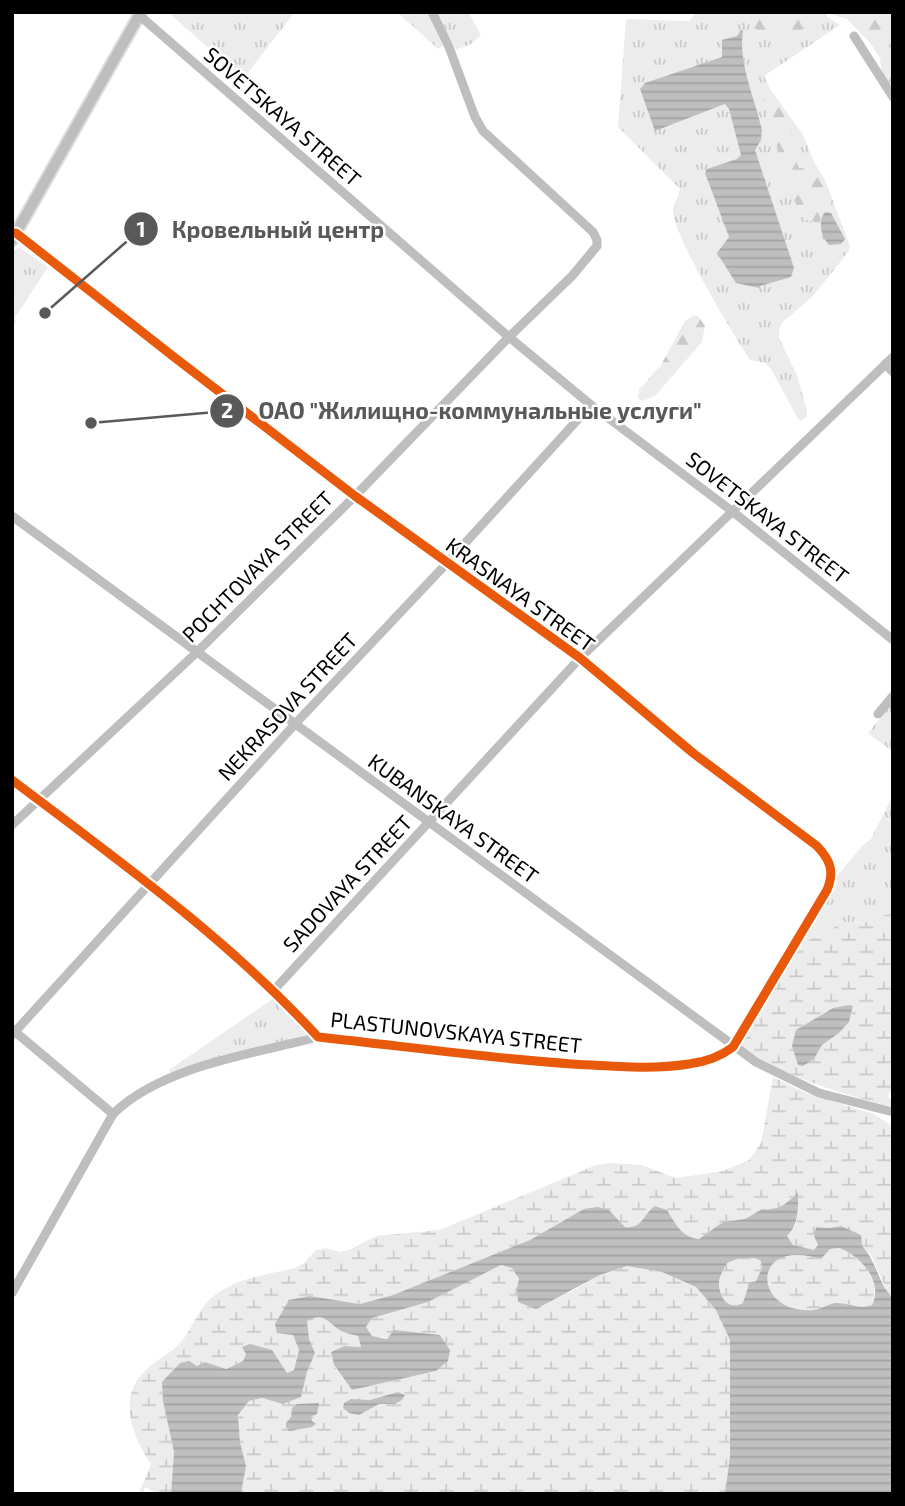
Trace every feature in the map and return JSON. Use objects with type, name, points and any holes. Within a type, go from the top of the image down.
[{"type":"main road","points":[[14,235],[140,14]]},
{"type":"street","name":"POCHTOVAYA STREET","points":[[12,825],[196,653],[355,496],[589,257],[598,243],[593,232],[483,131],[432,12]]},
{"type":"street","name":"SOVETSKAYA STREET","points":[[140,14],[509,337],[591,405],[732,511],[893,640]]},
{"type":"street","points":[[854,36],[893,97]]},
{"type":"street","name":"KRASNAYA STREET","points":[[14,235],[355,496],[580,658],[693,753],[817,846],[831,864],[832,876],[827,890],[733,1047]]},
{"type":"street","name":"SADOVAYA STREET","points":[[274,990],[580,658],[893,357]]},
{"type":"street","points":[[885,364],[893,372]]},
{"type":"street","name":"NEKRASOVA STREET","points":[[13,1032],[591,405]]},
{"type":"street","name":"KUBANSKAYA STREET","points":[[12,516],[733,1047],[769,1070],[804,1086],[855,1104],[893,1112]]},
{"type":"street","points":[[878,714],[893,696]]},
{"type":"street","name":"PLASTUNOVSKAYA STREET","points":[[12,780],[220,941],[274,990],[318,1037],[539,1062],[650,1067],[701,1062],[722,1055],[733,1047]]},
{"type":"street","points":[[13,1032],[113,1114]]},
{"type":"street","points":[[12,1293],[113,1114],[130,1099],[169,1079],[216,1063],[318,1037]]},
{"type":"green space","points":[[168,12],[295,12],[243,79]]},
{"type":"green space","points":[[397,12],[427,12],[443,46],[438,49]]},
{"type":"green space","points":[[437,12],[468,12],[481,35],[471,44],[456,50]]},
{"type":"green space","points":[[697,12],[825,12],[827,17],[840,25],[764,76],[803,135],[825,180],[850,246],[813,296],[782,323],[779,330],[779,338],[797,375],[807,411],[807,416],[801,421],[771,369],[765,363],[750,360],[693,262],[675,222],[673,209],[680,189],[618,127],[626,19],[689,21]]},
{"type":"green space","points":[[784,12],[818,12],[825,18],[801,30],[772,32],[755,29],[753,24],[758,19]]},
{"type":"green space","points":[[825,12],[893,12],[893,90],[882,74],[880,58],[871,44],[847,19]]},
{"type":"green space","points":[[767,97],[778,106],[786,118],[795,146],[792,151],[799,168],[809,168],[810,165],[824,184],[833,209],[821,217],[820,223],[806,220],[801,215],[779,166],[776,138],[768,125],[764,99]]},
{"type":"green space","points":[[20,248],[48,267],[14,319],[16,321],[12,327],[12,253]]},
{"type":"green space","points":[[694,315],[699,317],[705,326],[702,342],[655,396],[642,401],[638,398],[639,389],[660,367],[685,321]]},
{"type":"green space","points":[[893,702],[893,752],[868,733]]},
{"type":"green space","points":[[893,795],[893,912],[864,923],[840,922],[828,933],[800,943],[832,892],[836,877],[871,839]]},
{"type":"green space","points":[[893,912],[893,1085],[888,1096],[893,1107],[815,1084],[742,1048],[742,1041],[800,943],[828,933],[840,922],[864,923]],"holes":[[[853,1006],[849,1022],[822,1045],[814,1059],[796,1030],[833,1008]]]},
{"type":"green space","points":[[277,996],[307,1035],[171,1075],[169,1070]]},
{"type":"green space","points":[[773,1077],[806,1093],[874,1114],[893,1127],[893,1298],[888,1293],[871,1255],[841,1226],[816,1227],[818,1245],[814,1250],[793,1245],[787,1236],[794,1228],[797,1218],[793,1198],[787,1205],[779,1208],[762,1209],[745,1219],[723,1222],[699,1239],[683,1233],[667,1210],[656,1206],[636,1226],[631,1227],[625,1227],[609,1210],[557,1226],[530,1240],[393,1295],[360,1304],[310,1296],[293,1335],[299,1350],[295,1370],[287,1373],[280,1363],[246,1354],[243,1361],[225,1369],[205,1362],[163,1401],[174,1452],[171,1494],[157,1494],[145,1487],[143,1494],[139,1494],[151,1464],[133,1427],[130,1402],[133,1389],[149,1367],[179,1344],[205,1305],[218,1293],[250,1278],[295,1268],[316,1250],[326,1248],[340,1252],[376,1236],[440,1230],[596,1165],[641,1165],[676,1178],[723,1171],[749,1160],[761,1143]]},
{"type":"green space","points":[[839,1248],[855,1257],[868,1270],[874,1287],[872,1305],[863,1307],[835,1303],[814,1310],[794,1308],[779,1301],[770,1290],[767,1278],[770,1267],[780,1258],[797,1255],[821,1259],[830,1249]]},
{"type":"green space","points":[[740,1258],[755,1258],[761,1261],[761,1269],[756,1279],[747,1287],[743,1303],[734,1305],[724,1299],[719,1280],[727,1263]]},
{"type":"green space","points":[[501,1265],[512,1268],[519,1280],[517,1288],[569,1293],[600,1275],[627,1266],[662,1272],[696,1287],[716,1310],[730,1339],[730,1456],[725,1494],[241,1494],[246,1466],[240,1442],[238,1415],[248,1401],[262,1398],[283,1404],[301,1396],[315,1353],[306,1321],[322,1317],[341,1331],[358,1336],[361,1347],[344,1346],[331,1352],[334,1366],[352,1390],[436,1371],[440,1335],[380,1337],[372,1336],[366,1327],[372,1318],[428,1302]]},
{"type":"shaded area","points":[[741,30],[745,68],[762,130],[761,140],[755,150],[794,268],[791,277],[759,288],[736,283],[717,253],[729,237],[705,173],[707,169],[737,159],[741,155],[729,109],[725,104],[655,131],[640,89],[645,83],[722,57],[722,40],[737,36]]},
{"type":"shaded area","points":[[827,212],[831,213],[845,239],[841,244],[829,245],[824,237],[821,221]]},
{"type":"shaded area","points":[[853,1006],[849,1022],[822,1045],[814,1059],[803,1066],[798,1065],[792,1046],[796,1030],[833,1008]]},
{"type":"shaded area","points":[[798,1193],[797,1216],[794,1227],[787,1236],[793,1245],[814,1250],[818,1245],[814,1236],[816,1227],[841,1226],[861,1235],[862,1246],[893,1298],[893,1494],[725,1494],[730,1456],[730,1340],[716,1310],[696,1287],[662,1272],[627,1266],[600,1275],[536,1309],[518,1302],[519,1279],[512,1268],[501,1265],[428,1302],[372,1318],[366,1327],[372,1336],[387,1339],[394,1330],[440,1335],[450,1350],[448,1361],[436,1371],[352,1390],[334,1365],[331,1352],[344,1346],[361,1347],[358,1336],[341,1331],[322,1318],[307,1321],[309,1339],[315,1353],[301,1397],[283,1404],[262,1398],[249,1401],[238,1415],[240,1442],[246,1466],[241,1494],[171,1494],[174,1452],[163,1401],[162,1382],[180,1363],[189,1361],[197,1366],[205,1362],[226,1369],[243,1361],[246,1354],[242,1347],[250,1344],[272,1350],[287,1373],[294,1370],[299,1350],[293,1335],[277,1333],[275,1324],[289,1300],[310,1296],[360,1304],[393,1295],[530,1240],[584,1209],[598,1207],[609,1210],[625,1227],[631,1227],[636,1226],[655,1206],[667,1210],[683,1233],[699,1239],[723,1222],[745,1219],[762,1209],[778,1208]],"holes":[[[839,1248],[855,1257],[868,1270],[875,1287],[872,1305],[863,1307],[835,1303],[814,1310],[794,1308],[779,1301],[770,1290],[767,1278],[771,1267],[781,1258],[797,1255],[821,1259],[830,1249]],[[740,1258],[755,1258],[761,1261],[762,1268],[756,1281],[749,1283],[743,1303],[734,1305],[724,1299],[719,1280],[727,1263]]]},
{"type":"shaded area","points":[[398,1392],[405,1395],[402,1400],[395,1404],[379,1404],[359,1415],[349,1413],[343,1408],[344,1403],[351,1399],[370,1400]]},
{"type":"shaded area","points":[[319,1403],[317,1414],[311,1417],[316,1424],[289,1431],[286,1423],[291,1417],[292,1408],[297,1404]]},
{"type":"cycle path","points":[[12,233],[16,233],[355,496],[580,658],[693,753],[817,846],[828,861],[831,877],[827,890],[733,1047],[707,1060],[660,1067],[572,1064],[318,1037],[210,934],[12,780]]},
{"type":"place","name":"Кровельный центр","points":[[45,313]]},
{"type":"place","name":"ОАО \"Жилищно-коммунальные услуги\"","points":[[91,423]]}]
